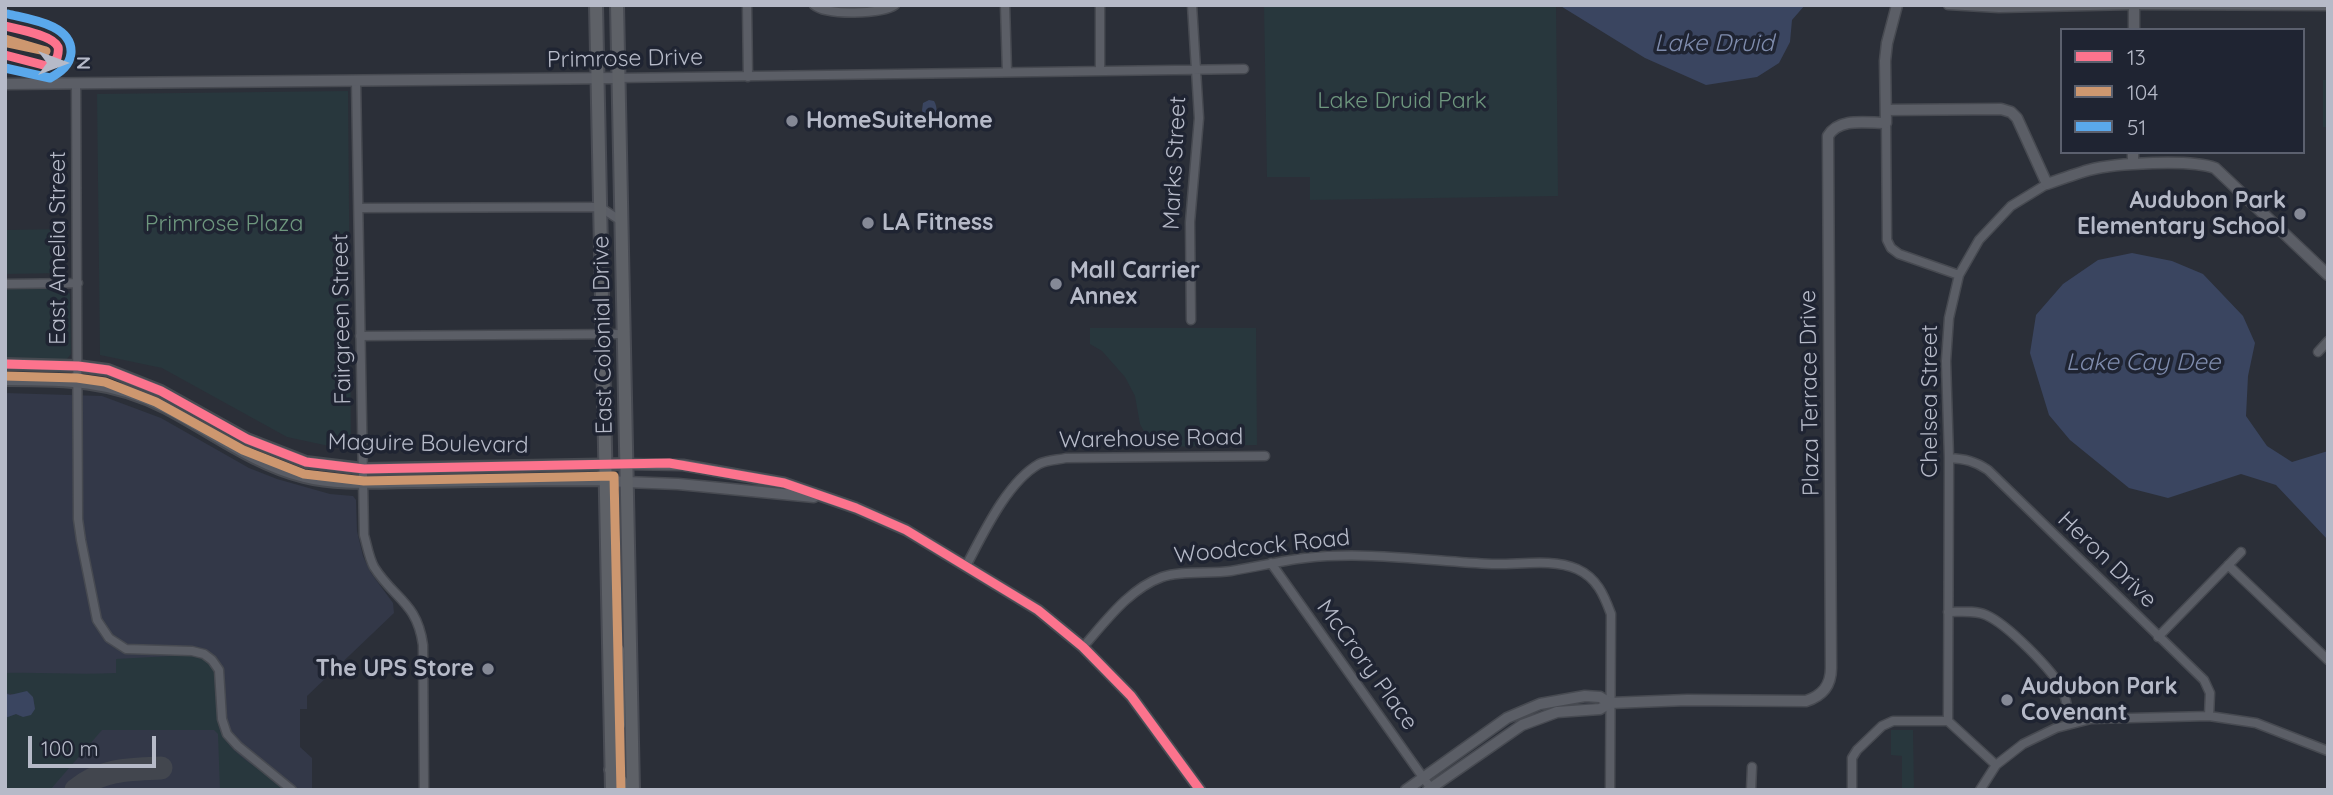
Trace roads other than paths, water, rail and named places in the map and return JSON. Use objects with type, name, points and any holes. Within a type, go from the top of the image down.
[{"type":"highway","name":"East Colonial Drive","points":[[596,5],[612,790]]},
{"type":"highway","name":"East Colonial Drive","points":[[617,5],[633,790]]},
{"type":"highway","points":[[609,637],[618,650],[619,756],[632,774]]},
{"type":"highway","points":[[611,769],[621,781],[623,790]]},
{"type":"main road","name":"Maguire Boulevard","points":[[5,364],[78,366],[108,370],[161,391],[247,439],[306,462],[364,469],[626,464]]},
{"type":"main road","name":"Maguire Boulevard","points":[[5,380],[78,381],[119,390],[165,408],[242,453],[270,466],[324,481],[626,482]]},
{"type":"street","points":[[747,5],[748,77]]},
{"type":"street","points":[[814,5],[818,9],[830,11],[879,12],[895,5]]},
{"type":"street","points":[[1005,5],[1006,72]]},
{"type":"street","points":[[1100,5],[1100,71]]},
{"type":"street","points":[[1897,5],[1885,61],[1887,240],[1891,248],[1899,254],[1959,275]]},
{"type":"street","points":[[1948,5],[1999,8],[2135,5],[2328,6]]},
{"type":"street","points":[[2134,28],[2135,5]]},
{"type":"street","name":"Marks Street","points":[[1191,320],[1190,222],[1199,118],[1193,6]]},
{"type":"street","name":"Primrose Drive","points":[[5,84],[1244,69]]},
{"type":"street","name":"Fairgreen Street","points":[[356,81],[364,535],[373,565],[412,610],[421,628],[424,790]]},
{"type":"street","name":"East Amelia Street","points":[[76,83],[78,519],[97,620],[109,638],[126,649],[192,651],[204,654],[212,660],[219,670],[222,719],[227,734],[292,790]]},
{"type":"street","points":[[1886,110],[2001,109],[2011,112],[2017,118],[2047,184],[2091,169],[2133,164],[2201,164],[2215,168],[2328,275]]},
{"type":"street","name":"Plaza Terrace Drive","points":[[1610,703],[1680,700],[1805,701],[1822,694],[1828,685],[1831,675],[1828,136],[1836,125],[1886,123]]},
{"type":"street","points":[[2133,154],[2133,164]]},
{"type":"street","name":"Chelsea Street","points":[[1948,721],[1949,458],[1946,361],[1949,318],[1959,275],[1979,240],[2011,206],[2047,184]]},
{"type":"street","points":[[359,208],[600,207],[621,220]]},
{"type":"street","points":[[5,284],[78,283]]},
{"type":"street","points":[[360,336],[623,334]]},
{"type":"street","points":[[2318,352],[2328,341]]},
{"type":"street","name":"Warehouse Road","points":[[965,566],[1009,493],[1025,474],[1042,462],[1066,458],[1265,456]]},
{"type":"street","name":"Heron Drive","points":[[1949,458],[1977,462],[1988,470],[2204,680],[2210,692],[2209,716]]},
{"type":"street","name":"Maguire Boulevard","points":[[626,464],[669,463],[784,483],[856,508],[906,530],[1038,610],[1083,647],[1131,696],[1200,790]]},
{"type":"street","name":"Maguire Boulevard","points":[[626,482],[825,497]]},
{"type":"street","points":[[2158,638],[2241,552]]},
{"type":"street","name":"Woodcock Road","points":[[1083,647],[1125,601],[1142,587],[1170,575],[1230,571],[1307,558],[1358,556],[1555,565],[1577,569],[1594,581],[1603,593],[1611,614],[1610,703]]},
{"type":"street","name":"McCrory Place","points":[[1271,563],[1430,789]]},
{"type":"street","points":[[2228,565],[2328,660]]},
{"type":"street","points":[[1948,612],[1986,615],[2035,655],[2056,679],[2064,693],[2070,723]]},
{"type":"street","points":[[1406,790],[1496,725],[1525,709],[1553,700],[1585,696],[1600,697],[1610,703]]},
{"type":"street","points":[[1430,789],[1522,724],[1557,712],[1600,709],[1610,703]]},
{"type":"street","points":[[1610,703],[1610,790]]},
{"type":"street","points":[[1980,790],[1996,765],[2023,744],[2070,723],[2091,719],[2209,716],[2256,723],[2328,751]]},
{"type":"street","points":[[1852,790],[1852,758],[1882,726],[1893,721],[1948,721],[1996,765]]},
{"type":"street","points":[[1751,790],[1752,767]]},
{"type":"water","name":"Lake Druid","points":[[1559,5],[1805,5],[1792,20],[1790,42],[1779,63],[1757,77],[1706,85],[1645,58]]},
{"type":"water","points":[[934,101],[937,110],[935,120],[931,124],[925,121],[922,110],[923,103]]},
{"type":"water","name":"Lake Cay Dee","points":[[2132,253],[2172,261],[2203,274],[2243,316],[2255,343],[2248,376],[2246,416],[2267,446],[2292,462],[2328,451],[2328,540],[2276,485],[2241,474],[2168,498],[2129,488],[2070,440],[2049,415],[2030,353],[2036,315],[2063,284],[2098,260]]},
{"type":"water","points":[[27,691],[33,697],[35,709],[31,715],[23,717],[16,714],[5,718],[5,693],[10,695]]},
{"type":"place","name":"HomeSuiteHome","points":[[792,121]]},
{"type":"place","name":"Audubon Park Elementary School","points":[[2300,214]]},
{"type":"place","name":"LA Fitness","points":[[868,223]]},
{"type":"place","name":"Mall Carrier Annex","points":[[1056,284]]},
{"type":"place","name":"The UPS Store","points":[[488,669]]},
{"type":"place","name":"Audubon Park Covenant","points":[[2007,700]]},
{"type":"park label","name":"Lake Druid Park","points":[[1402,101]]},
{"type":"park label","name":"Primrose Plaza","points":[[224,224]]}]
